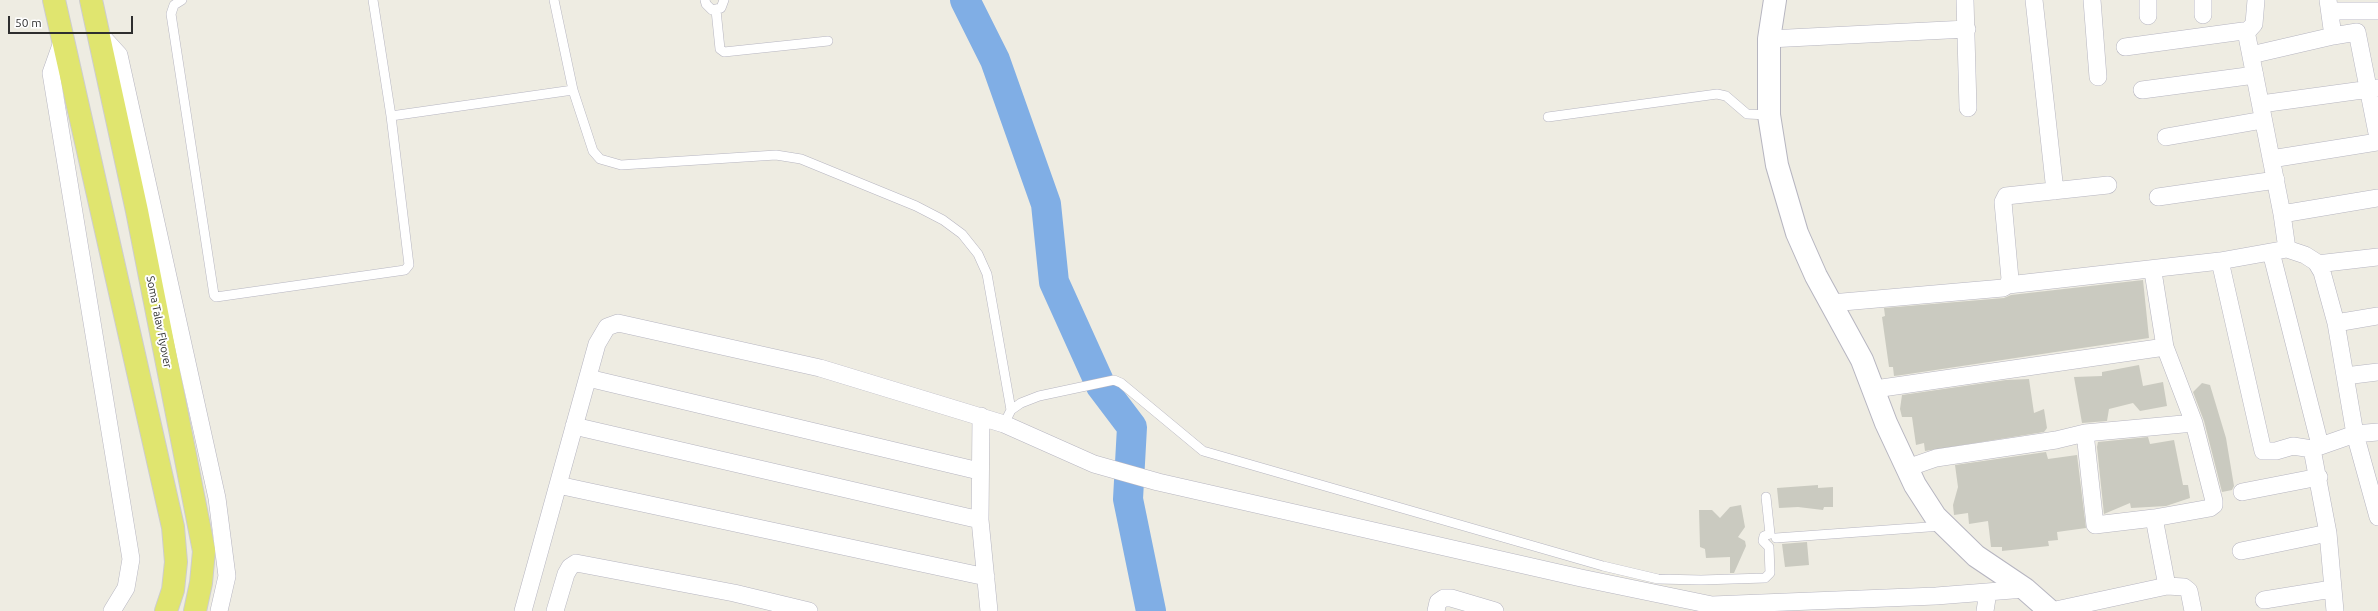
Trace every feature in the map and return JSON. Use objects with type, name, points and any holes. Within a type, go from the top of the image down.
[{"type":"main road","points":[[54,0],[62,42],[173,527],[176,562],[173,590],[166,611]]},
{"type":"main road","name":"Soma Talav Flyover","points":[[91,0],[109,79],[204,551],[201,584],[195,611]]},
{"type":"street","points":[[1775,0],[1769,39],[1769,115],[1777,165],[1797,233],[1831,303],[1862,360],[1875,390],[1886,423],[1915,485],[1944,526],[1976,556],[2025,589],[2051,611],[2167,586],[2184,587],[2189,590],[2193,611]]},
{"type":"street","points":[[1966,0],[1968,108]]},
{"type":"street","points":[[2034,0],[2055,191]]},
{"type":"street","points":[[2092,0],[2098,77]]},
{"type":"street","points":[[2246,33],[2254,24],[2256,0]]},
{"type":"street","points":[[2333,36],[2329,6],[2378,11]]},
{"type":"street","points":[[1769,39],[1967,29]]},
{"type":"street","points":[[2125,47],[2243,31],[2246,33]]},
{"type":"street","points":[[2251,55],[2357,32],[2373,89],[2378,138]]},
{"type":"street","points":[[99,33],[119,55],[217,498],[227,576],[219,611]]},
{"type":"street","points":[[2246,33],[2282,214],[2279,251],[2316,447],[2319,478],[2328,533],[2335,611]]},
{"type":"street","points":[[62,42],[51,73],[131,559],[126,588],[112,611]]},
{"type":"street","points":[[2142,90],[2255,74]]},
{"type":"street","points":[[2166,137],[2262,112],[2373,89]]},
{"type":"street","points":[[2271,159],[2378,142]]},
{"type":"street","points":[[2158,197],[2276,180]]},
{"type":"street","points":[[2008,285],[2010,279],[2004,199],[2006,196],[2108,185]]},
{"type":"street","points":[[2282,214],[2378,198]]},
{"type":"street","points":[[1831,303],[2003,288],[2008,285],[2220,261],[2279,251],[2306,255],[2322,272],[2336,323],[2355,434],[2376,498],[2378,517]]},
{"type":"street","points":[[2316,264],[2378,257]]},
{"type":"street","points":[[2220,261],[2263,451],[2293,446],[2316,447],[2355,434],[2378,432]]},
{"type":"street","points":[[2085,433],[2095,525],[2154,518],[2210,508],[2214,505],[2194,423],[2165,347],[2154,278]]},
{"type":"street","points":[[2336,323],[2378,316]]},
{"type":"street","points":[[520,610],[558,485],[597,344],[606,327],[618,323],[820,368],[981,416],[1008,417],[1094,464],[1158,482],[1712,606],[2025,589]]},
{"type":"street","points":[[1875,390],[2165,347]]},
{"type":"street","points":[[2345,376],[2378,372]]},
{"type":"street","points":[[588,378],[979,471]]},
{"type":"street","points":[[981,416],[979,471],[980,520],[989,611]]},
{"type":"street","points":[[1907,468],[1936,458],[2056,440],[2085,433],[2194,423]]},
{"type":"street","points":[[574,426],[980,520]]},
{"type":"street","points":[[2242,492],[2319,478]]},
{"type":"street","points":[[558,485],[986,577]]},
{"type":"street","points":[[2154,518],[2167,586]]},
{"type":"street","points":[[2241,551],[2328,533]]},
{"type":"street","points":[[555,611],[566,574],[570,567],[576,563],[734,593],[809,611]]},
{"type":"street","points":[[2264,600],[2332,589]]},
{"type":"street","points":[[1985,611],[1988,592]]},
{"type":"street","points":[[1436,611],[1438,602],[1444,598],[1451,598],[1495,611]]},
{"type":"lane","points":[[182,0],[174,5],[171,14],[214,295],[216,297],[406,270],[408,268],[391,116],[373,0]]},
{"type":"lane","points":[[554,0],[573,90],[593,151],[600,159],[621,165],[776,155],[801,159],[916,206],[943,220],[962,234],[978,254],[987,274],[1008,417]]},
{"type":"lane","points":[[705,0],[709,8],[716,10],[721,8],[724,0]]},
{"type":"lane","points":[[716,10],[720,49],[724,52],[828,41]]},
{"type":"lane","points":[[391,116],[573,90]]},
{"type":"lane","points":[[1548,117],[1717,94],[1726,96],[1747,114],[1769,115]]},
{"type":"lane","points":[[1008,417],[1021,403],[1039,396],[1111,380],[1121,382],[1203,451],[1603,566],[1658,578],[1701,580],[1765,578],[1770,573],[1769,547],[1775,544],[1766,497]]},
{"type":"lane","points":[[1773,536],[1944,526]]},
{"type":"building","points":[[2143,280],[2149,338],[1894,376],[1893,367],[1889,367],[1882,317],[1885,316],[1884,308],[2004,298],[2011,295]]},
{"type":"building","points":[[2139,365],[2143,386],[2163,382],[2167,406],[2140,411],[2133,403],[2109,409],[2107,421],[2082,423],[2074,377],[2102,376],[2102,372]]},
{"type":"building","points":[[2029,379],[2034,413],[2044,409],[2047,428],[2044,432],[1925,451],[1924,443],[1916,445],[1912,417],[1902,417],[1900,409],[1902,395],[2006,380]]},
{"type":"building","points":[[2202,383],[2210,385],[2226,438],[2234,486],[2232,490],[2222,492],[2204,421],[2193,392]]},
{"type":"building","points":[[2148,437],[2150,444],[2174,440],[2183,485],[2188,485],[2190,498],[2166,506],[2131,508],[2130,503],[2104,514],[2097,447],[2098,442]]},
{"type":"building","points":[[2046,452],[2048,459],[2077,455],[2086,528],[2057,532],[2058,540],[2048,541],[2049,546],[2002,551],[2002,547],[1991,547],[1988,521],[1969,524],[1968,513],[1954,515],[1953,505],[1958,487],[1955,465]]},
{"type":"building","points":[[1818,485],[1818,488],[1833,487],[1833,507],[1824,507],[1823,510],[1798,507],[1779,508],[1777,488]]},
{"type":"building","points":[[1741,505],[1745,527],[1738,537],[1745,541],[1746,546],[1734,573],[1730,573],[1730,557],[1706,558],[1705,549],[1700,547],[1699,510],[1712,510],[1720,518],[1730,507]]},
{"type":"building","points":[[1807,542],[1809,565],[1785,567],[1782,544]]},
{"type":"waterway","points":[[965,0],[995,60],[1046,204],[1054,282],[1101,386],[1132,427],[1128,499],[1151,611]]}]
